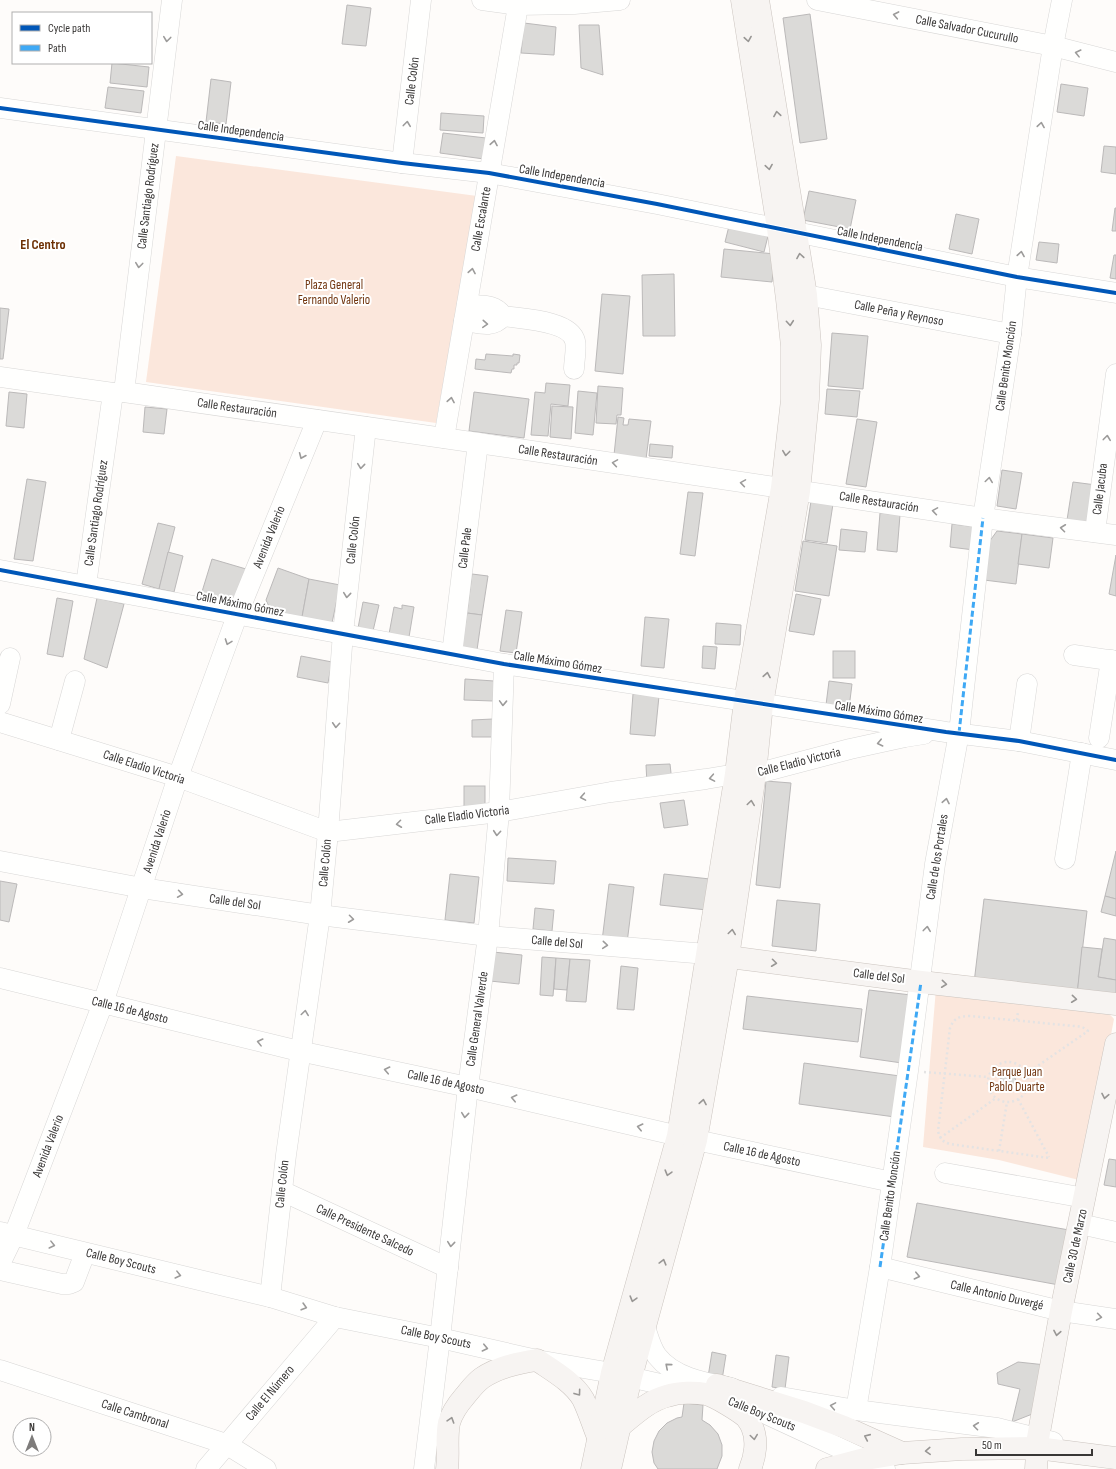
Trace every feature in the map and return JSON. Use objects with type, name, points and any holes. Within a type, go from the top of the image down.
[{"type":"main road","points":[[742,0],[787,230]]},
{"type":"main road","points":[[610,1469],[619,1427],[621,1375],[645,1327],[687,1138],[718,955],[746,774],[754,703],[790,490],[792,346],[797,297],[758,0]]},
{"type":"main road","name":"Calle del Sol","points":[[718,955],[920,982],[1116,1004]]},
{"type":"main road","name":"Calle 30 de Marzo","points":[[1036,1469],[1037,1443],[1061,1311],[1116,1044]]},
{"type":"main road","points":[[592,1469],[598,1437],[621,1375],[687,1138]]},
{"type":"main road","points":[[449,1465],[447,1439],[450,1421],[456,1406],[481,1378],[498,1369],[516,1363],[537,1360],[562,1377],[582,1398],[598,1437]]},
{"type":"main road","points":[[619,1427],[653,1401],[668,1395],[712,1390],[804,1412],[844,1427],[902,1453]]},
{"type":"main road","points":[[712,1390],[746,1418],[752,1428],[755,1442],[754,1457],[750,1469]]},
{"type":"main road","points":[[827,1469],[865,1459],[902,1453],[1037,1443],[1113,1457]]},
{"type":"street","name":"Calle Santiago Rodríguez","points":[[86,586],[118,393],[156,129],[172,0]]},
{"type":"street","name":"Calle Colón","points":[[402,163],[421,0]]},
{"type":"street","points":[[482,0],[574,4],[620,0]]},
{"type":"street","name":"Calle Salvador Cucurullo","points":[[817,0],[1053,46],[1116,62]]},
{"type":"street","name":"Calle Benito Monción","points":[[952,733],[1011,334],[1017,276],[1053,46],[1062,0]]},
{"type":"street","name":"Calle Escalante","points":[[444,438],[518,2]]},
{"type":"street","name":"Calle Independencia","points":[[0,108],[402,163],[489,173],[657,204],[1017,276],[1116,293]]},
{"type":"street","name":"Calle Peña y Reynoso","points":[[797,297],[1011,334]]},
{"type":"street","points":[[465,313],[492,324],[499,322],[503,316],[564,327],[572,333],[576,342],[574,369]]},
{"type":"street","name":"Calle Jacuba","points":[[1095,532],[1116,374]]},
{"type":"street","name":"Calle Restauración","points":[[0,377],[317,420],[983,518],[1116,535]]},
{"type":"street","name":"Avenida Valerio","points":[[0,1264],[7,1234],[103,1003],[178,777],[238,613],[317,420]]},
{"type":"street","name":"Calle Colón","points":[[270,1297],[299,1051],[320,915],[328,832],[343,633],[366,427]]},
{"type":"street","name":"Calle Pale","points":[[452,654],[478,443]]},
{"type":"street","name":"Calle Máximo Gómez","points":[[0,570],[238,613],[504,664],[952,733],[1019,741],[1116,760]]},
{"type":"street","points":[[1074,655],[1113,661],[1099,738]]},
{"type":"street","points":[[0,704],[10,658]]},
{"type":"street","name":"Calle General Valverde","points":[[424,1469],[468,1087],[488,936],[499,812],[504,664]]},
{"type":"street","points":[[59,740],[75,681]]},
{"type":"street","points":[[1019,741],[1027,684]]},
{"type":"street","points":[[847,717],[850,749]]},
{"type":"street","name":"Calle Eladio Victoria","points":[[0,722],[178,777],[328,832],[499,812],[611,792],[746,774],[905,737],[952,733]]},
{"type":"street","name":"Calle de los Portales","points":[[920,982],[952,733]]},
{"type":"street","points":[[1065,859],[1082,753]]},
{"type":"street","name":"Calle del Sol","points":[[0,860],[142,888],[320,915],[488,936],[718,955]]},
{"type":"street","name":"Calle 16 de Agosto","points":[[0,978],[299,1051],[468,1087],[687,1138],[892,1182]]},
{"type":"street","name":"Calle Benito Monción","points":[[856,1410],[880,1267],[920,982]]},
{"type":"street","points":[[945,1173],[1085,1198]]},
{"type":"street","name":"Calle Presidente Salcedo","points":[[282,1191],[448,1268]]},
{"type":"street","points":[[1080,1224],[1116,1232]]},
{"type":"street","name":"Calle Boy Scouts","points":[[7,1234],[270,1297],[335,1317],[440,1338],[537,1360],[712,1390],[997,1428],[1037,1443]]},
{"type":"street","points":[[0,1270],[62,1284],[69,1284],[74,1282],[84,1253]]},
{"type":"street","name":"Calle Antonio Duvergé","points":[[880,1267],[1061,1311],[1116,1319]]},
{"type":"street","name":"Calle El Número","points":[[206,1469],[335,1317]]},
{"type":"street","name":"Calle Boy Scouts","points":[[645,1327],[656,1355],[670,1369],[687,1376],[712,1390],[885,1469]]},
{"type":"street","name":"Calle Cambronal","points":[[0,1370],[226,1444],[266,1469]]},
{"type":"path","points":[[1018,1099],[1049,1158],[950,1144],[940,1138],[938,1132],[950,1028],[952,1022],[956,1018],[963,1016],[1081,1026],[1088,1031],[1026,1074]]},
{"type":"path","points":[[1009,1061],[1019,1065],[1026,1074],[1028,1079],[1026,1090],[1018,1099],[1007,1102],[996,1098],[989,1089],[988,1077],[993,1068],[1003,1062],[1009,1061]]},
{"type":"path","points":[[945,1074],[988,1077]]},
{"type":"path","points":[[940,1138],[996,1098]]},
{"type":"path","points":[[999,1152],[1007,1102]]},
{"type":"green space","name":"Plaza General Fernando Valerio","points":[[176,156],[477,196],[436,423],[146,382]]},
{"type":"green space","name":"Parque Juan Pablo Duarte","points":[[936,988],[1103,1007],[1114,1019],[1083,1181],[999,1160],[923,1147]]},
{"type":"building","points":[[347,5],[371,8],[366,46],[342,44]]},
{"type":"building","points":[[810,14],[827,139],[800,143],[783,18]]},
{"type":"building","points":[[524,23],[556,27],[554,55],[521,53]]},
{"type":"building","points":[[579,25],[599,25],[603,75],[581,68]]},
{"type":"building","points":[[112,64],[149,67],[147,87],[110,83]]},
{"type":"building","points":[[211,79],[231,82],[226,124],[206,122]]},
{"type":"building","points":[[1061,84],[1088,88],[1084,116],[1057,112]]},
{"type":"building","points":[[108,87],[144,91],[141,113],[105,108]]},
{"type":"building","points":[[441,113],[484,116],[483,133],[440,130]]},
{"type":"building","points":[[443,133],[486,138],[484,159],[440,153]]},
{"type":"building","points":[[1104,146],[1116,147],[1116,174],[1101,172]]},
{"type":"building","points":[[809,191],[856,200],[850,229],[803,220]]},
{"type":"building","points":[[1115,208],[1116,231],[1112,231]]},
{"type":"building","points":[[956,214],[979,219],[972,254],[949,249]]},
{"type":"building","points":[[730,222],[769,232],[764,252],[725,242]]},
{"type":"building","points":[[1039,242],[1059,244],[1057,263],[1036,260]]},
{"type":"building","points":[[724,249],[775,254],[772,282],[721,277]]},
{"type":"building","points":[[1114,255],[1116,255],[1116,279],[1110,278]]},
{"type":"building","points":[[674,274],[675,336],[643,336],[642,275]]},
{"type":"building","points":[[602,294],[630,296],[623,374],[595,371]]},
{"type":"building","points":[[0,308],[9,309],[3,359],[0,359]]},
{"type":"building","points":[[832,333],[868,336],[863,389],[828,386]]},
{"type":"building","points":[[486,354],[513,356],[513,354],[520,355],[519,363],[514,365],[514,369],[512,369],[511,373],[475,369],[476,359],[485,360]]},
{"type":"building","points":[[546,383],[570,385],[568,406],[551,404],[548,436],[531,435],[535,392],[545,393]]},
{"type":"building","points":[[598,386],[623,388],[621,415],[617,415],[616,424],[596,423]]},
{"type":"building","points":[[827,389],[860,391],[857,417],[825,414]]},
{"type":"building","points":[[578,391],[597,393],[593,435],[575,433]]},
{"type":"building","points":[[9,392],[27,394],[24,428],[6,426]]},
{"type":"building","points":[[474,392],[529,399],[524,438],[469,431]]},
{"type":"building","points":[[552,406],[573,407],[571,439],[550,437]]},
{"type":"building","points":[[145,407],[167,409],[164,434],[143,432]]},
{"type":"building","points":[[618,417],[624,418],[623,425],[628,425],[629,419],[651,421],[646,459],[614,455]]},
{"type":"building","points":[[857,419],[877,422],[866,487],[846,484]]},
{"type":"building","points":[[650,444],[673,446],[672,458],[649,456]]},
{"type":"building","points":[[1002,470],[1022,473],[1016,509],[997,506]]},
{"type":"building","points":[[27,479],[46,482],[33,561],[14,559]]},
{"type":"building","points":[[1073,482],[1096,485],[1090,523],[1067,520]]},
{"type":"building","points":[[688,492],[703,493],[695,556],[680,554]]},
{"type":"building","points":[[811,501],[833,504],[827,543],[805,540]]},
{"type":"building","points":[[880,513],[900,515],[897,552],[877,550]]},
{"type":"building","points":[[158,523],[175,527],[159,589],[142,584]]},
{"type":"building","points":[[952,524],[977,527],[974,550],[950,547]]},
{"type":"building","points":[[841,529],[867,532],[865,552],[839,550]]},
{"type":"building","points":[[997,531],[1022,534],[1016,584],[984,580],[989,542]]},
{"type":"building","points":[[1022,534],[1053,538],[1049,568],[1018,564]]},
{"type":"building","points":[[803,541],[837,546],[829,596],[795,591]]},
{"type":"building","points":[[168,552],[183,556],[174,592],[159,589]]},
{"type":"building","points":[[1116,555],[1116,596],[1109,594]]},
{"type":"building","points":[[212,559],[246,569],[236,605],[201,595]]},
{"type":"building","points":[[278,568],[309,579],[302,617],[271,611],[266,600]]},
{"type":"building","points":[[472,574],[488,576],[482,615],[467,613]]},
{"type":"building","points":[[309,579],[340,585],[332,623],[302,617]]},
{"type":"building","points":[[796,594],[821,599],[814,635],[789,631]]},
{"type":"building","points":[[57,598],[73,601],[63,657],[47,654]]},
{"type":"building","points":[[97,598],[124,604],[107,668],[84,659]]},
{"type":"building","points":[[363,602],[379,605],[373,631],[358,628]]},
{"type":"building","points":[[402,605],[414,607],[409,637],[389,634],[394,607],[402,609]]},
{"type":"building","points":[[506,610],[522,612],[516,653],[500,651]]},
{"type":"building","points":[[467,613],[482,615],[477,650],[462,648]]},
{"type":"building","points":[[645,617],[669,619],[664,668],[641,666]]},
{"type":"building","points":[[716,623],[741,625],[740,645],[715,644]]},
{"type":"building","points":[[703,646],[717,647],[715,669],[702,668]]},
{"type":"building","points":[[833,651],[855,651],[855,678],[833,678]]},
{"type":"building","points":[[301,656],[332,662],[328,683],[297,677]]},
{"type":"building","points":[[465,679],[494,681],[493,701],[464,700]]},
{"type":"building","points":[[829,681],[852,684],[849,708],[826,705]]},
{"type":"building","points":[[633,694],[659,696],[655,736],[630,734]]},
{"type":"building","points":[[493,719],[493,737],[472,737],[472,720]]},
{"type":"building","points":[[670,764],[672,782],[647,784],[646,765]]},
{"type":"building","points":[[766,781],[791,783],[780,888],[756,885]]},
{"type":"building","points":[[464,786],[485,786],[485,811],[464,811]]},
{"type":"building","points":[[684,800],[688,825],[664,828],[660,803]]},
{"type":"building","points":[[1116,851],[1116,899],[1105,896]]},
{"type":"building","points":[[508,858],[556,861],[554,884],[507,881]]},
{"type":"building","points":[[450,874],[479,877],[474,923],[445,920]]},
{"type":"building","points":[[664,874],[710,879],[707,910],[660,905]]},
{"type":"building","points":[[0,881],[17,884],[9,922],[0,920]]},
{"type":"building","points":[[609,884],[634,887],[627,943],[602,941]]},
{"type":"building","points":[[1105,896],[1116,899],[1116,916],[1101,912]]},
{"type":"building","points":[[984,899],[1087,911],[1077,995],[974,983]]},
{"type":"building","points":[[777,900],[820,904],[816,951],[772,946]]},
{"type":"building","points":[[535,908],[554,910],[552,931],[533,929]]},
{"type":"building","points":[[1104,938],[1116,940],[1116,980],[1098,977]]},
{"type":"building","points":[[1082,947],[1102,949],[1098,977],[1116,980],[1116,999],[1077,995]]},
{"type":"building","points":[[493,952],[522,955],[519,984],[490,981]]},
{"type":"building","points":[[542,957],[556,958],[553,996],[540,995]]},
{"type":"building","points":[[556,958],[570,959],[567,990],[554,989]]},
{"type":"building","points":[[570,959],[590,960],[586,1002],[566,1001]]},
{"type":"building","points":[[621,966],[638,968],[634,1010],[617,1009]]},
{"type":"building","points":[[869,990],[911,995],[902,1063],[860,1057]]},
{"type":"building","points":[[747,996],[862,1009],[858,1042],[743,1029]]},
{"type":"building","points":[[804,1063],[900,1076],[895,1117],[799,1104]]},
{"type":"building","points":[[1005,1074],[1011,1074],[1016,1079],[1014,1088],[1011,1090],[1005,1090],[1000,1085],[1000,1079]]},
{"type":"building","points":[[1109,1159],[1116,1160],[1116,1187],[1104,1185]]},
{"type":"building","points":[[917,1203],[1069,1230],[1059,1285],[907,1257]]},
{"type":"building","points":[[712,1352],[726,1355],[722,1380],[708,1377]]},
{"type":"building","points":[[776,1355],[789,1357],[785,1389],[772,1387]]},
{"type":"building","points":[[1018,1362],[1046,1365],[1040,1411],[1012,1422],[1020,1389],[998,1384],[997,1373]]},
{"type":"building","points":[[684,1403],[703,1405],[702,1420],[710,1425],[718,1434],[722,1445],[722,1456],[717,1469],[658,1469],[654,1463],[652,1452],[654,1441],[659,1431],[667,1423],[682,1417]]},
{"type":"marked path","points":[[959,733],[983,518]]},
{"type":"marked path","points":[[880,1267],[921,982]]},
{"type":"cycle path","points":[[0,108],[402,163],[489,173],[657,204],[1017,277],[1116,293]]},
{"type":"cycle path","points":[[0,570],[504,664],[946,732],[1019,741],[1116,760]]},
{"type":"district","name":"El Centro","points":[[43,244]]}]
